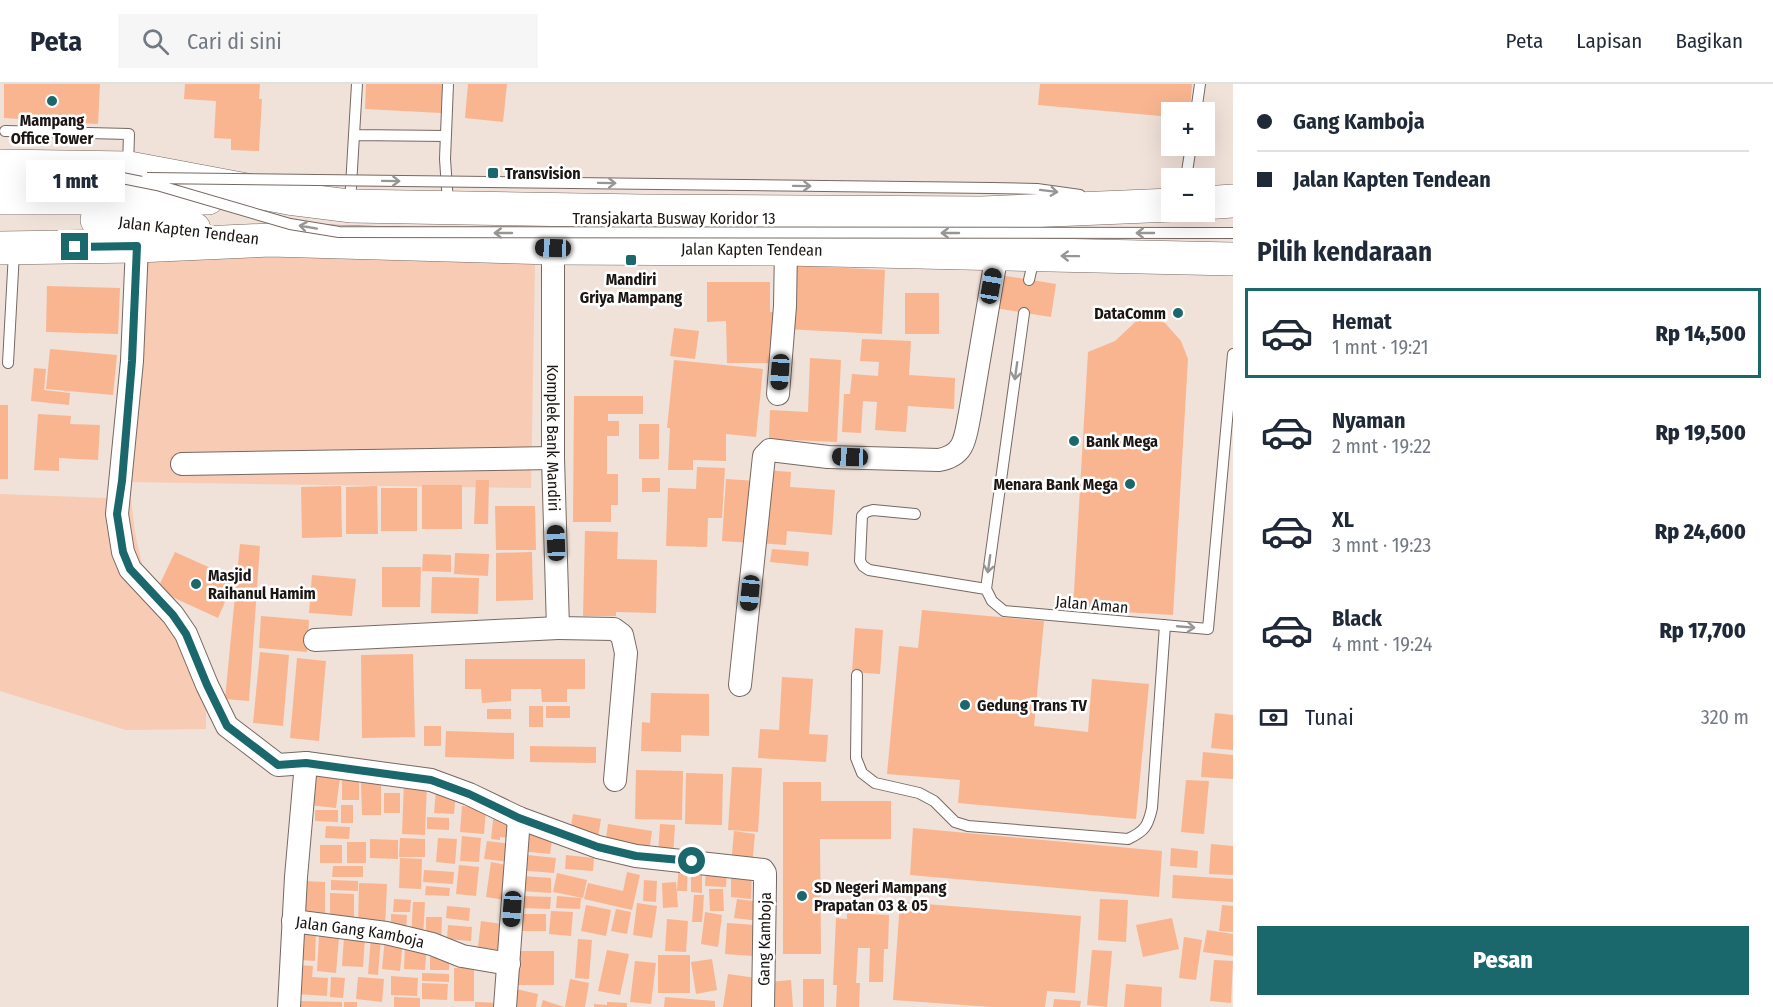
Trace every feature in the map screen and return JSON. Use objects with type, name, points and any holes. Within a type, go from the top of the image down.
[{"type":"main road","name":"Jalan Kapten Tendean","points":[[0,166],[125,173],[350,206],[982,213],[1161,205]]},
{"type":"main road","name":"Jalan Kapten Tendean","points":[[0,198],[294,199]]},
{"type":"main road","points":[[1215,209],[1233,201]]},
{"type":"main road","points":[[1215,211],[1233,207]]},
{"type":"main road","name":"Jalan Kapten Tendean","points":[[5,239],[138,221],[270,240]]},
{"type":"main road","name":"Jalan Kapten Tendean","points":[[5,239],[137,246],[270,240],[553,248],[997,253],[1032,268],[1233,259]]},
{"type":"street","name":"Gang Kamboja","points":[[137,246],[132,361],[117,514],[123,552],[130,569],[173,615],[186,634],[227,726],[278,765],[306,763],[431,780],[469,794],[519,818],[598,847],[636,856],[763,870],[765,873],[763,1007]]},
{"type":"street","name":"Komplek Bank Mandiri","points":[[553,248],[553,458],[558,628]]},
{"type":"street","points":[[778,394],[786,249]]},
{"type":"street","points":[[740,685],[764,456],[770,450],[828,457],[939,460],[952,457],[959,452],[965,438],[997,253]]},
{"type":"street","points":[[182,464],[553,458]]},
{"type":"street","points":[[315,640],[558,628],[614,628],[622,635],[626,653],[615,780]]},
{"type":"street","name":"Jalan Gang Kamboja","points":[[306,763],[293,921],[386,933],[432,944],[462,956],[509,964]]},
{"type":"street","points":[[504,1007],[519,818]]},
{"type":"street","points":[[289,1007],[293,921]]},
{"type":"lane","points":[[350,206],[357,84]]},
{"type":"lane","points":[[448,84],[445,159],[448,207]]},
{"type":"lane","points":[[1197,102],[1200,84]]},
{"type":"lane","points":[[5,131],[129,134],[125,173]]},
{"type":"lane","points":[[354,135],[446,136]]},
{"type":"lane","name":"Transjakarta Busway Koridor 13","points":[[0,177],[125,173],[1037,189],[1161,204]]},
{"type":"lane","name":"Transjakarta Busway Koridor 13","points":[[125,173],[291,224],[339,232],[1161,215]]},
{"type":"lane","name":"Transjakarta Busway Koridor 13","points":[[1215,221],[1233,233]]},
{"type":"lane","points":[[5,239],[8,363]]},
{"type":"lane","points":[[915,514],[873,510],[862,516],[860,561],[863,566],[869,570],[986,589],[1024,313]]},
{"type":"lane","name":"Jalan Aman","points":[[986,589],[992,601],[1004,611],[1208,629],[1233,354]]},
{"type":"lane","points":[[857,675],[856,758],[862,772],[875,783],[919,793],[934,801],[955,822],[968,826],[1128,839],[1140,833],[1148,824],[1152,808],[1165,625]]},
{"type":"shaded area","points":[[131,254],[535,261],[531,488],[127,482]]},
{"type":"shaded area","points":[[0,494],[131,499],[135,533],[147,586],[206,664],[206,729],[126,730],[0,691]]},
{"type":"building","name":"Mampang Office Tower","points":[[4,84],[100,84],[98,124],[4,118]]},
{"type":"building","points":[[185,84],[260,84],[259,99],[262,99],[259,151],[231,150],[231,139],[214,138],[216,101],[184,99]]},
{"type":"building","points":[[366,84],[443,84],[441,113],[365,109]]},
{"type":"building","points":[[468,84],[507,84],[503,122],[465,118]]},
{"type":"building","points":[[1040,84],[1192,84],[1191,102],[1161,102],[1161,116],[1038,105]]},
{"type":"building","points":[[788,265],[885,270],[882,334],[785,329]]},
{"type":"building","points":[[1000,275],[1056,284],[1051,317],[995,308]]},
{"type":"building","points":[[707,282],[770,282],[770,312],[775,312],[776,363],[727,363],[726,321],[707,322]]},
{"type":"building","points":[[47,286],[120,288],[118,334],[46,332]]},
{"type":"building","points":[[905,293],[939,293],[939,334],[905,334]]},
{"type":"building","name":"Menara Bank Mega","points":[[1146,312],[1165,323],[1181,341],[1188,359],[1173,615],[1073,609],[1088,352],[1115,341]]},
{"type":"building","points":[[674,328],[699,331],[695,359],[670,356]]},
{"type":"building","points":[[862,339],[911,341],[909,375],[955,378],[954,409],[908,406],[906,432],[875,430],[877,402],[863,401],[861,433],[842,432],[844,394],[850,394],[852,374],[878,376],[879,362],[860,361]]},
{"type":"building","points":[[50,349],[117,355],[113,395],[46,389]]},
{"type":"building","points":[[810,358],[841,360],[837,442],[769,439],[770,410],[808,412]]},
{"type":"building","points":[[674,360],[763,369],[756,437],[726,434],[726,461],[693,460],[693,470],[668,470],[670,428],[667,428]]},
{"type":"building","points":[[34,368],[46,369],[44,390],[70,393],[69,405],[31,401]]},
{"type":"building","points":[[574,396],[643,396],[643,414],[608,414],[608,421],[619,421],[619,436],[607,436],[607,474],[618,474],[618,505],[611,505],[611,522],[573,522]]},
{"type":"building","points":[[0,405],[8,405],[8,479],[0,479]]},
{"type":"building","points":[[38,414],[71,416],[70,424],[100,425],[98,460],[59,458],[59,471],[34,470]]},
{"type":"building","points":[[639,424],[659,424],[659,459],[639,459]]},
{"type":"building","points":[[697,467],[725,468],[722,518],[708,518],[707,547],[666,546],[668,488],[696,489]]},
{"type":"building","points":[[765,470],[791,472],[790,487],[835,490],[832,535],[787,531],[786,545],[760,543]]},
{"type":"building","points":[[642,478],[660,478],[660,492],[642,492]]},
{"type":"building","points":[[726,479],[757,481],[753,543],[722,541]]},
{"type":"building","points":[[476,480],[489,480],[488,524],[474,524]]},
{"type":"building","points":[[422,485],[462,485],[462,529],[422,529]]},
{"type":"building","points":[[341,486],[342,537],[302,538],[301,487]]},
{"type":"building","points":[[377,486],[378,534],[346,534],[346,487]]},
{"type":"building","points":[[381,488],[417,488],[417,531],[381,531]]},
{"type":"building","points":[[495,506],[535,506],[536,550],[496,550]]},
{"type":"building","points":[[585,531],[618,532],[617,559],[657,560],[656,613],[616,612],[616,616],[583,616]]},
{"type":"building","points":[[240,544],[260,546],[249,701],[225,699]]},
{"type":"building","points":[[772,549],[809,552],[808,566],[770,562]]},
{"type":"building","name":"Masjid Raihanul Hamim","points":[[175,552],[235,579],[218,618],[157,590]]},
{"type":"building","points":[[532,552],[533,600],[496,601],[496,553]]},
{"type":"building","points":[[455,553],[489,554],[488,576],[454,574]]},
{"type":"building","points":[[423,554],[451,555],[451,572],[422,571]]},
{"type":"building","points":[[382,567],[421,567],[420,607],[382,607]]},
{"type":"building","points":[[312,575],[356,579],[352,616],[309,613]]},
{"type":"building","points":[[432,577],[479,578],[478,614],[431,613]]},
{"type":"building","name":"Gedung Trans TV","points":[[922,610],[1044,621],[1034,726],[1088,732],[1092,679],[1149,684],[1136,819],[958,803],[960,780],[887,774],[899,646],[918,648]]},
{"type":"building","points":[[261,616],[309,620],[307,652],[259,648]]},
{"type":"building","points":[[855,628],[883,630],[880,674],[852,672]]},
{"type":"building","points":[[260,652],[289,655],[283,726],[253,723]]},
{"type":"building","points":[[413,654],[415,737],[362,738],[361,655]]},
{"type":"building","points":[[297,658],[326,661],[319,741],[290,738]]},
{"type":"building","points":[[465,659],[585,659],[585,689],[567,689],[567,702],[542,702],[541,689],[511,689],[511,701],[482,703],[481,689],[465,689]]},
{"type":"building","points":[[782,677],[813,679],[809,734],[828,735],[826,762],[758,758],[760,729],[779,730]]},
{"type":"building","points":[[651,693],[709,694],[709,736],[681,735],[681,752],[641,751],[642,722],[650,723]]},
{"type":"building","points":[[529,706],[543,706],[543,727],[529,727]]},
{"type":"building","points":[[546,706],[570,706],[570,718],[546,718]]},
{"type":"building","points":[[487,709],[511,709],[511,719],[487,719]]},
{"type":"building","points":[[1215,713],[1233,715],[1233,750],[1211,748]]},
{"type":"building","points":[[424,726],[441,726],[441,746],[424,746]]},
{"type":"building","points":[[446,731],[514,733],[514,759],[445,757]]},
{"type":"building","points":[[530,746],[596,747],[596,763],[530,762]]},
{"type":"building","points":[[1203,752],[1233,755],[1233,779],[1201,777]]},
{"type":"building","points":[[314,766],[341,770],[336,808],[309,805]]},
{"type":"building","points":[[732,767],[762,768],[758,832],[728,830]]},
{"type":"building","points":[[636,770],[683,771],[682,820],[635,819]]},
{"type":"building","points":[[342,773],[359,773],[359,800],[342,800]]},
{"type":"building","points":[[686,773],[723,774],[722,825],[685,824]]},
{"type":"building","points":[[1186,780],[1209,781],[1204,834],[1181,832]]},
{"type":"building","points":[[404,781],[427,782],[425,835],[402,834]]},
{"type":"building","name":"SD Negeri Mampang Prapatan 03 & 05","points":[[783,782],[821,782],[821,801],[891,801],[891,839],[820,839],[821,954],[783,954]]},
{"type":"building","points":[[361,783],[381,783],[381,815],[362,815]]},
{"type":"building","points":[[436,790],[456,792],[454,814],[434,813]]},
{"type":"building","points":[[384,793],[400,793],[400,813],[384,813]]},
{"type":"building","points":[[341,805],[353,805],[353,823],[341,823]]},
{"type":"building","points":[[462,806],[486,808],[484,834],[460,832]]},
{"type":"building","points":[[315,810],[338,810],[338,822],[315,821]]},
{"type":"building","points":[[494,811],[503,812],[502,824],[514,825],[512,838],[491,839]]},
{"type":"building","points":[[573,814],[601,819],[598,838],[570,833]]},
{"type":"building","points":[[427,817],[449,818],[449,830],[427,829]]},
{"type":"building","points":[[608,824],[652,831],[649,852],[605,846]]},
{"type":"building","points":[[660,824],[675,825],[673,856],[658,855]]},
{"type":"building","points":[[326,826],[350,827],[349,839],[325,838]]},
{"type":"building","points":[[913,828],[1162,851],[1159,897],[910,875]]},
{"type":"building","points":[[522,829],[553,834],[550,854],[519,851]]},
{"type":"building","points":[[734,831],[755,834],[752,867],[731,865]]},
{"type":"building","points":[[462,836],[481,838],[479,862],[460,861]]},
{"type":"building","points":[[400,838],[425,839],[425,857],[399,857]]},
{"type":"building","points":[[438,838],[457,839],[455,864],[436,862]]},
{"type":"building","points":[[370,839],[398,840],[398,859],[370,858]]},
{"type":"building","points":[[487,841],[512,844],[510,862],[484,859]]},
{"type":"building","points":[[347,842],[366,842],[366,863],[347,863]]},
{"type":"building","points":[[1211,844],[1233,846],[1233,875],[1209,874]]},
{"type":"building","points":[[320,845],[342,845],[342,863],[320,863]]},
{"type":"building","points":[[1171,848],[1198,851],[1197,868],[1170,866]]},
{"type":"building","points":[[518,854],[556,858],[554,873],[517,870]]},
{"type":"building","points":[[566,855],[594,858],[593,871],[565,869]]},
{"type":"building","points":[[400,858],[422,859],[421,889],[399,888]]},
{"type":"building","points":[[491,862],[511,866],[505,900],[486,897]]},
{"type":"building","points":[[679,862],[688,862],[687,891],[677,891]]},
{"type":"building","points":[[691,864],[702,864],[702,893],[691,892]]},
{"type":"building","points":[[459,865],[479,867],[476,896],[456,894]]},
{"type":"building","points":[[333,866],[363,866],[363,877],[332,877]]},
{"type":"building","points":[[706,867],[727,868],[726,887],[705,886]]},
{"type":"building","points":[[731,867],[752,869],[751,899],[731,897]]},
{"type":"building","points":[[424,870],[454,872],[453,884],[423,882]]},
{"type":"building","points":[[627,872],[640,875],[632,910],[584,899],[588,883],[623,891]]},
{"type":"building","points":[[557,873],[587,880],[583,898],[553,892]]},
{"type":"building","points":[[1173,875],[1233,879],[1233,902],[1172,898]]},
{"type":"building","points":[[522,876],[551,878],[551,893],[521,891]]},
{"type":"building","points":[[331,880],[358,881],[358,891],[331,890]]},
{"type":"building","points":[[644,880],[657,881],[656,902],[643,901]]},
{"type":"building","points":[[301,881],[325,882],[325,918],[300,918]]},
{"type":"building","points":[[676,882],[678,907],[663,908],[662,883]]},
{"type":"building","points":[[359,883],[387,884],[385,929],[358,928]]},
{"type":"building","points":[[426,886],[450,888],[449,896],[425,895]]},
{"type":"building","points":[[709,889],[723,889],[724,911],[710,911]]},
{"type":"building","points":[[330,893],[354,894],[354,921],[330,921]]},
{"type":"building","points":[[694,895],[704,895],[702,922],[692,922]]},
{"type":"building","points":[[522,896],[551,897],[550,909],[522,908]]},
{"type":"building","points":[[557,896],[581,898],[580,909],[556,908]]},
{"type":"building","points":[[394,899],[411,900],[410,912],[393,912]]},
{"type":"building","points":[[737,899],[761,902],[759,921],[734,918]]},
{"type":"building","points":[[1100,899],[1128,900],[1126,942],[1098,940]]},
{"type":"building","points":[[413,902],[425,902],[423,938],[411,938]]},
{"type":"building","points":[[900,902],[1081,916],[1075,993],[1047,991],[1045,1007],[991,1007],[893,1000]]},
{"type":"building","points":[[637,903],[657,906],[652,938],[633,935]]},
{"type":"building","points":[[586,905],[611,910],[606,936],[581,931]]},
{"type":"building","points":[[1222,905],[1233,906],[1233,932],[1219,931]]},
{"type":"building","points":[[447,906],[470,908],[469,921],[446,918]]},
{"type":"building","points":[[616,909],[631,912],[627,934],[611,931]]},
{"type":"building","points":[[551,911],[573,912],[571,936],[549,934]]},
{"type":"building","points":[[705,912],[722,915],[718,947],[701,944]]},
{"type":"building","points":[[847,913],[889,915],[888,949],[884,949],[883,982],[869,982],[870,948],[858,948],[856,983],[860,983],[859,1007],[836,1007],[837,985],[833,985],[836,918],[847,919]]},
{"type":"building","points":[[391,914],[407,915],[406,931],[391,930]]},
{"type":"building","points":[[514,914],[546,914],[546,931],[513,931]]},
{"type":"building","points":[[426,917],[442,917],[441,941],[426,941]]},
{"type":"building","points":[[1172,918],[1179,949],[1143,957],[1136,925]]},
{"type":"building","points":[[667,919],[688,921],[686,952],[665,951]]},
{"type":"building","points":[[481,921],[502,924],[499,950],[478,947]]},
{"type":"building","points":[[727,923],[756,925],[753,956],[725,954]]},
{"type":"building","points":[[448,925],[472,927],[471,941],[447,939]]},
{"type":"building","points":[[301,928],[316,929],[315,961],[300,960]]},
{"type":"building","points":[[1207,930],[1233,934],[1233,956],[1203,952]]},
{"type":"building","points":[[319,936],[339,938],[336,973],[317,971]]},
{"type":"building","points":[[344,937],[365,938],[363,967],[342,966]]},
{"type":"building","points":[[371,937],[381,938],[378,975],[368,974]]},
{"type":"building","points":[[1184,937],[1202,940],[1196,980],[1179,978]]},
{"type":"building","points":[[385,938],[403,940],[400,971],[382,969]]},
{"type":"building","points":[[578,939],[592,940],[589,979],[575,978]]},
{"type":"building","points":[[405,943],[427,944],[425,970],[404,969]]},
{"type":"building","points":[[607,950],[629,954],[620,995],[598,991]]},
{"type":"building","points":[[1092,950],[1112,951],[1107,1007],[1087,1005]]},
{"type":"building","points":[[515,951],[554,951],[554,985],[515,985]]},
{"type":"building","points":[[658,955],[690,955],[690,993],[658,993]]},
{"type":"building","points":[[430,957],[449,958],[449,970],[430,970]]},
{"type":"building","points":[[712,959],[717,990],[696,994],[691,962]]},
{"type":"building","points":[[1214,960],[1233,961],[1231,1003],[1210,1001]]},
{"type":"building","points":[[635,961],[656,963],[651,1004],[630,1002]]},
{"type":"building","points":[[298,965],[313,966],[312,977],[328,978],[327,996],[296,994]]},
{"type":"building","points":[[454,968],[474,968],[474,1001],[454,1001]]},
{"type":"building","points":[[422,973],[449,974],[449,982],[422,981]]},
{"type":"building","points":[[728,974],[756,978],[751,1007],[723,1007]]},
{"type":"building","points":[[391,976],[418,978],[417,996],[391,995]]},
{"type":"building","points":[[331,977],[345,978],[343,998],[330,997]]},
{"type":"building","points":[[358,977],[384,979],[382,1002],[356,999]]},
{"type":"building","points":[[570,979],[589,983],[585,1007],[565,1007]]},
{"type":"building","points":[[803,979],[824,979],[824,1007],[803,1007]]},
{"type":"building","points":[[791,980],[793,1007],[771,1007],[769,982]]},
{"type":"building","points":[[422,983],[448,984],[447,1000],[422,999]]},
{"type":"building","points":[[1126,984],[1162,987],[1161,1007],[1124,1007]]},
{"type":"building","points":[[516,989],[538,994],[536,1007],[513,1007]]},
{"type":"building","points":[[394,997],[420,998],[420,1007],[394,1007]]},
{"type":"building","points":[[665,997],[715,1001],[715,1007],[664,1007]]},
{"type":"building","points":[[1054,999],[1081,1001],[1080,1007],[1053,1007]]},
{"type":"building","points":[[543,1000],[564,1007],[541,1007]]},
{"type":"building","points":[[298,1001],[342,1002],[342,1007],[297,1007]]},
{"type":"building","points":[[344,1002],[357,1002],[357,1007],[344,1007]]},
{"type":"building","points":[[475,1002],[501,1003],[501,1007],[475,1007]]},
{"type":"building","points":[[607,1002],[627,1003],[627,1007],[594,1007],[594,1004],[607,1005]]},
{"type":"place","name":"Mampang Office Tower","points":[[52,101]]},
{"type":"place","name":"Transvision","points":[[493,173]]},
{"type":"place","name":"Mandiri Griya Mampang","points":[[631,260]]},
{"type":"place","name":"DataComm","points":[[1178,313]]},
{"type":"place","name":"Bank Mega","points":[[1074,441]]},
{"type":"place","name":"Menara Bank Mega","points":[[1130,484]]},
{"type":"place","name":"Masjid Raihanul Hamim","points":[[196,584]]},
{"type":"place","name":"Gedung Trans TV","points":[[965,705]]},
{"type":"place","name":"SD Negeri Mampang Prapatan 03 & 05","points":[[802,896]]},
{"type":"route","points":[[75,247],[137,246],[132,361],[117,514],[123,552],[130,569],[173,615],[186,634],[227,726],[278,765],[306,763],[431,780],[469,794],[519,818],[598,847],[636,856],[692,861]]}]
